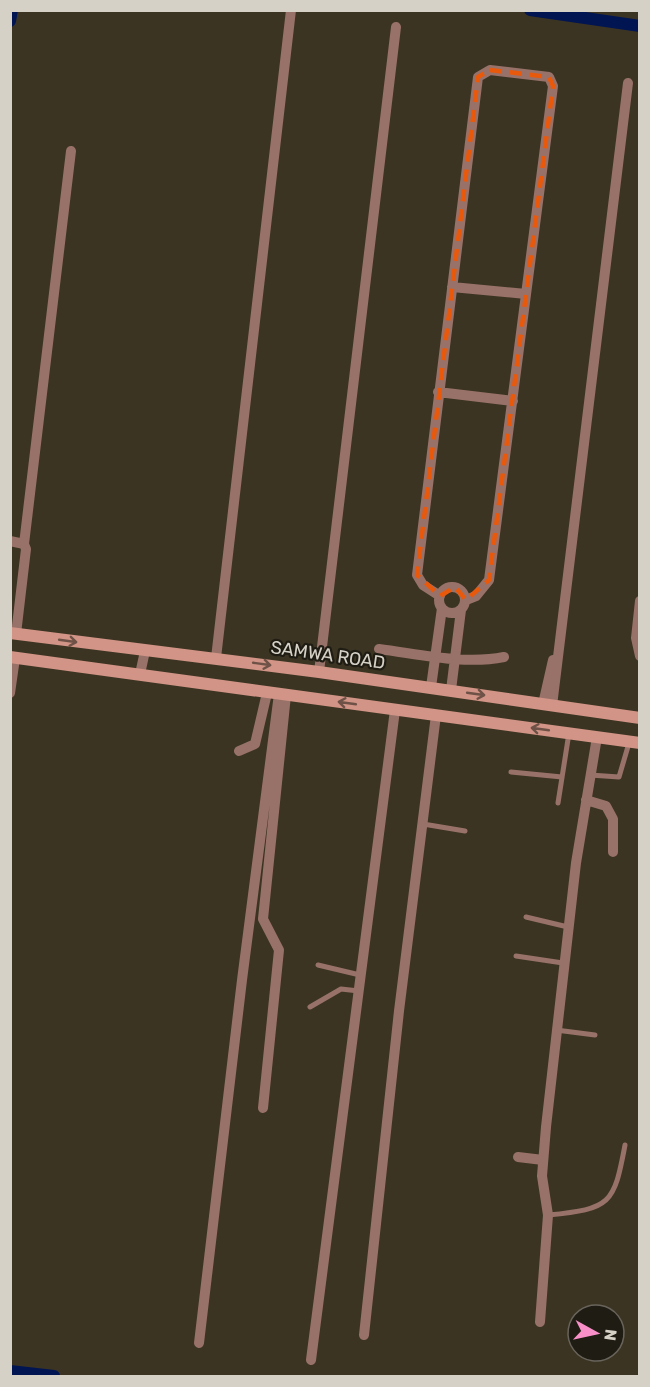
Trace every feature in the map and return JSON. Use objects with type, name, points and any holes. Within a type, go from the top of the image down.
[{"type":"street","points":[[216,658],[291,10]]},
{"type":"street","points":[[319,672],[396,27]]},
{"type":"street","points":[[431,687],[442,608],[440,596],[423,585],[417,575],[478,77],[490,70],[549,77],[553,82],[489,580],[476,596],[463,605],[448,612],[442,608]]},
{"type":"street","points":[[548,705],[559,642],[628,82]]},
{"type":"street","points":[[13,633],[24,577],[24,544],[71,151]]},
{"type":"street","points":[[452,287],[526,294]]},
{"type":"street","points":[[438,392],[513,401]]},
{"type":"street","points":[[10,541],[24,544]]},
{"type":"street","points":[[440,596],[448,587],[455,587],[464,594],[451,690]]},
{"type":"street","points":[[639,601],[636,638],[639,656]]},
{"type":"street","name":"SAMWA ROAD","points":[[13,633],[431,687],[639,718]]},
{"type":"street","points":[[379,649],[455,658],[488,660],[504,657]]},
{"type":"street","points":[[140,674],[145,651]]},
{"type":"street","points":[[10,693],[13,658],[634,742]]},
{"type":"street","points":[[239,751],[255,744],[277,694]]},
{"type":"street","points":[[263,1108],[279,950],[263,919],[277,694]]},
{"type":"street","points":[[199,1343],[277,694]]},
{"type":"street","points":[[312,1360],[395,710]]},
{"type":"street","points":[[364,1335],[399,1011],[436,715]]},
{"type":"street","points":[[540,1322],[548,1215],[542,1176],[543,1160],[563,963],[597,737]]},
{"type":"street","points":[[586,800],[606,806],[610,813],[613,819],[613,852]]},
{"type":"street","points":[[518,1157],[543,1160]]},
{"type":"lane","points":[[558,803],[569,733]]},
{"type":"lane","points":[[590,775],[619,777],[634,742]]},
{"type":"lane","points":[[511,772],[562,777]]},
{"type":"lane","points":[[423,825],[465,831]]},
{"type":"lane","points":[[526,917],[568,927]]},
{"type":"lane","points":[[516,956],[563,963]]},
{"type":"lane","points":[[318,965],[360,975]]},
{"type":"lane","points":[[310,1007],[341,989],[359,991]]},
{"type":"lane","points":[[556,1030],[595,1035]]},
{"type":"lane","points":[[548,1215],[600,1205],[610,1198],[617,1186],[625,1145]]},
{"type":"highlighted area","points":[[490,70],[549,77],[553,86],[489,580],[466,600],[455,587],[440,596],[417,575],[478,77]]},
{"type":"waterway","points":[[10,21],[12,10]]},
{"type":"waterway","points":[[530,10],[640,26]]},
{"type":"waterway","points":[[10,1371],[54,1376]]}]
